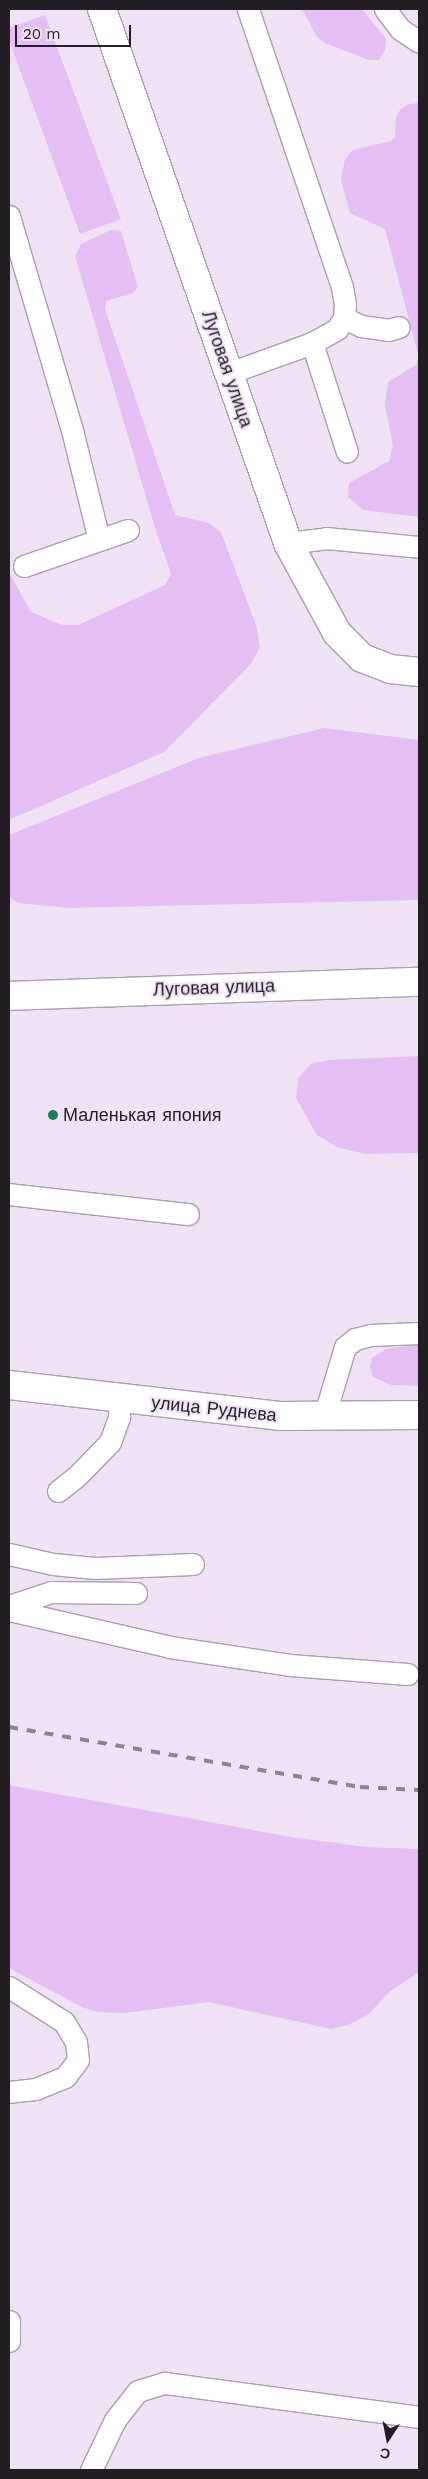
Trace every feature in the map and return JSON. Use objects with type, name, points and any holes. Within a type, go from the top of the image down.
[{"type":"street","name":"Луговая улица","points":[[102,9],[288,544],[337,633],[362,658],[390,669],[419,672]]},
{"type":"street","name":"Луговая улица","points":[[9,996],[419,982]]},
{"type":"street","name":"улица Руднева","points":[[9,1385],[279,1416],[419,1415]]},
{"type":"lane","points":[[229,374],[312,344],[337,328],[344,318],[342,287],[248,9]]},
{"type":"lane","points":[[385,9],[400,30],[419,42]]},
{"type":"lane","points":[[9,216],[72,430],[99,540]]},
{"type":"lane","points":[[344,318],[361,326],[388,330],[399,327]]},
{"type":"lane","points":[[312,344],[347,452]]},
{"type":"lane","points":[[24,566],[128,530]]},
{"type":"lane","points":[[288,544],[326,538],[419,547]]},
{"type":"lane","points":[[9,1194],[188,1214]]},
{"type":"lane","points":[[324,1417],[345,1347],[354,1339],[371,1335],[419,1333]]},
{"type":"lane","points":[[58,1491],[76,1477],[110,1442],[119,1417],[120,1398]]},
{"type":"lane","points":[[9,1554],[53,1564],[95,1568],[193,1564]]},
{"type":"lane","points":[[9,1608],[51,1592],[136,1593]]},
{"type":"lane","points":[[9,1608],[170,1647],[290,1665],[408,1674]]},
{"type":"lane","points":[[9,1987],[64,2022],[76,2042],[78,2060],[65,2077],[36,2089],[9,2092]]},
{"type":"lane","points":[[9,2321],[9,2342]]},
{"type":"lane","points":[[91,2470],[115,2420],[138,2391],[165,2383],[419,2417]]},
{"type":"shaded area","points":[[302,9],[362,9],[386,39],[385,50],[379,60],[369,60],[325,43],[317,37]]},
{"type":"shaded area","points":[[45,15],[121,219],[80,234],[9,40],[9,28]]},
{"type":"shaded area","points":[[419,103],[419,358],[385,229],[350,213],[341,179],[345,159],[353,150],[391,141],[395,137],[396,117],[400,110],[408,104]]},
{"type":"shaded area","points":[[111,230],[121,231],[138,287],[133,293],[106,301],[105,309],[175,515],[209,523],[221,532],[256,625],[260,647],[250,665],[164,752],[9,820],[9,572],[31,612],[62,625],[78,625],[165,585],[171,574],[156,531],[75,256],[81,244]]},
{"type":"shaded area","points":[[419,358],[419,517],[363,510],[348,497],[349,483],[389,461],[393,446],[385,405],[388,382],[416,365]]},
{"type":"shaded area","points":[[324,728],[419,740],[419,900],[69,908],[18,903],[9,897],[9,835],[199,758]]},
{"type":"shaded area","points":[[419,1056],[419,1153],[365,1154],[337,1147],[317,1135],[296,1098],[298,1078],[311,1064],[328,1060]]},
{"type":"shaded area","points":[[419,1344],[419,1386],[391,1385],[373,1377],[370,1367],[372,1358],[386,1349]]},
{"type":"shaded area","points":[[9,1785],[291,1837],[366,1847],[419,1849],[419,1972],[389,1992],[369,2014],[348,2025],[331,2029],[209,2002],[125,2013],[97,2012],[82,2007],[9,1968]]},
{"type":"railway","points":[[9,1727],[360,1787],[419,1790]]},
{"type":"place","name":"Маленькая япония","points":[[53,1115]]}]
